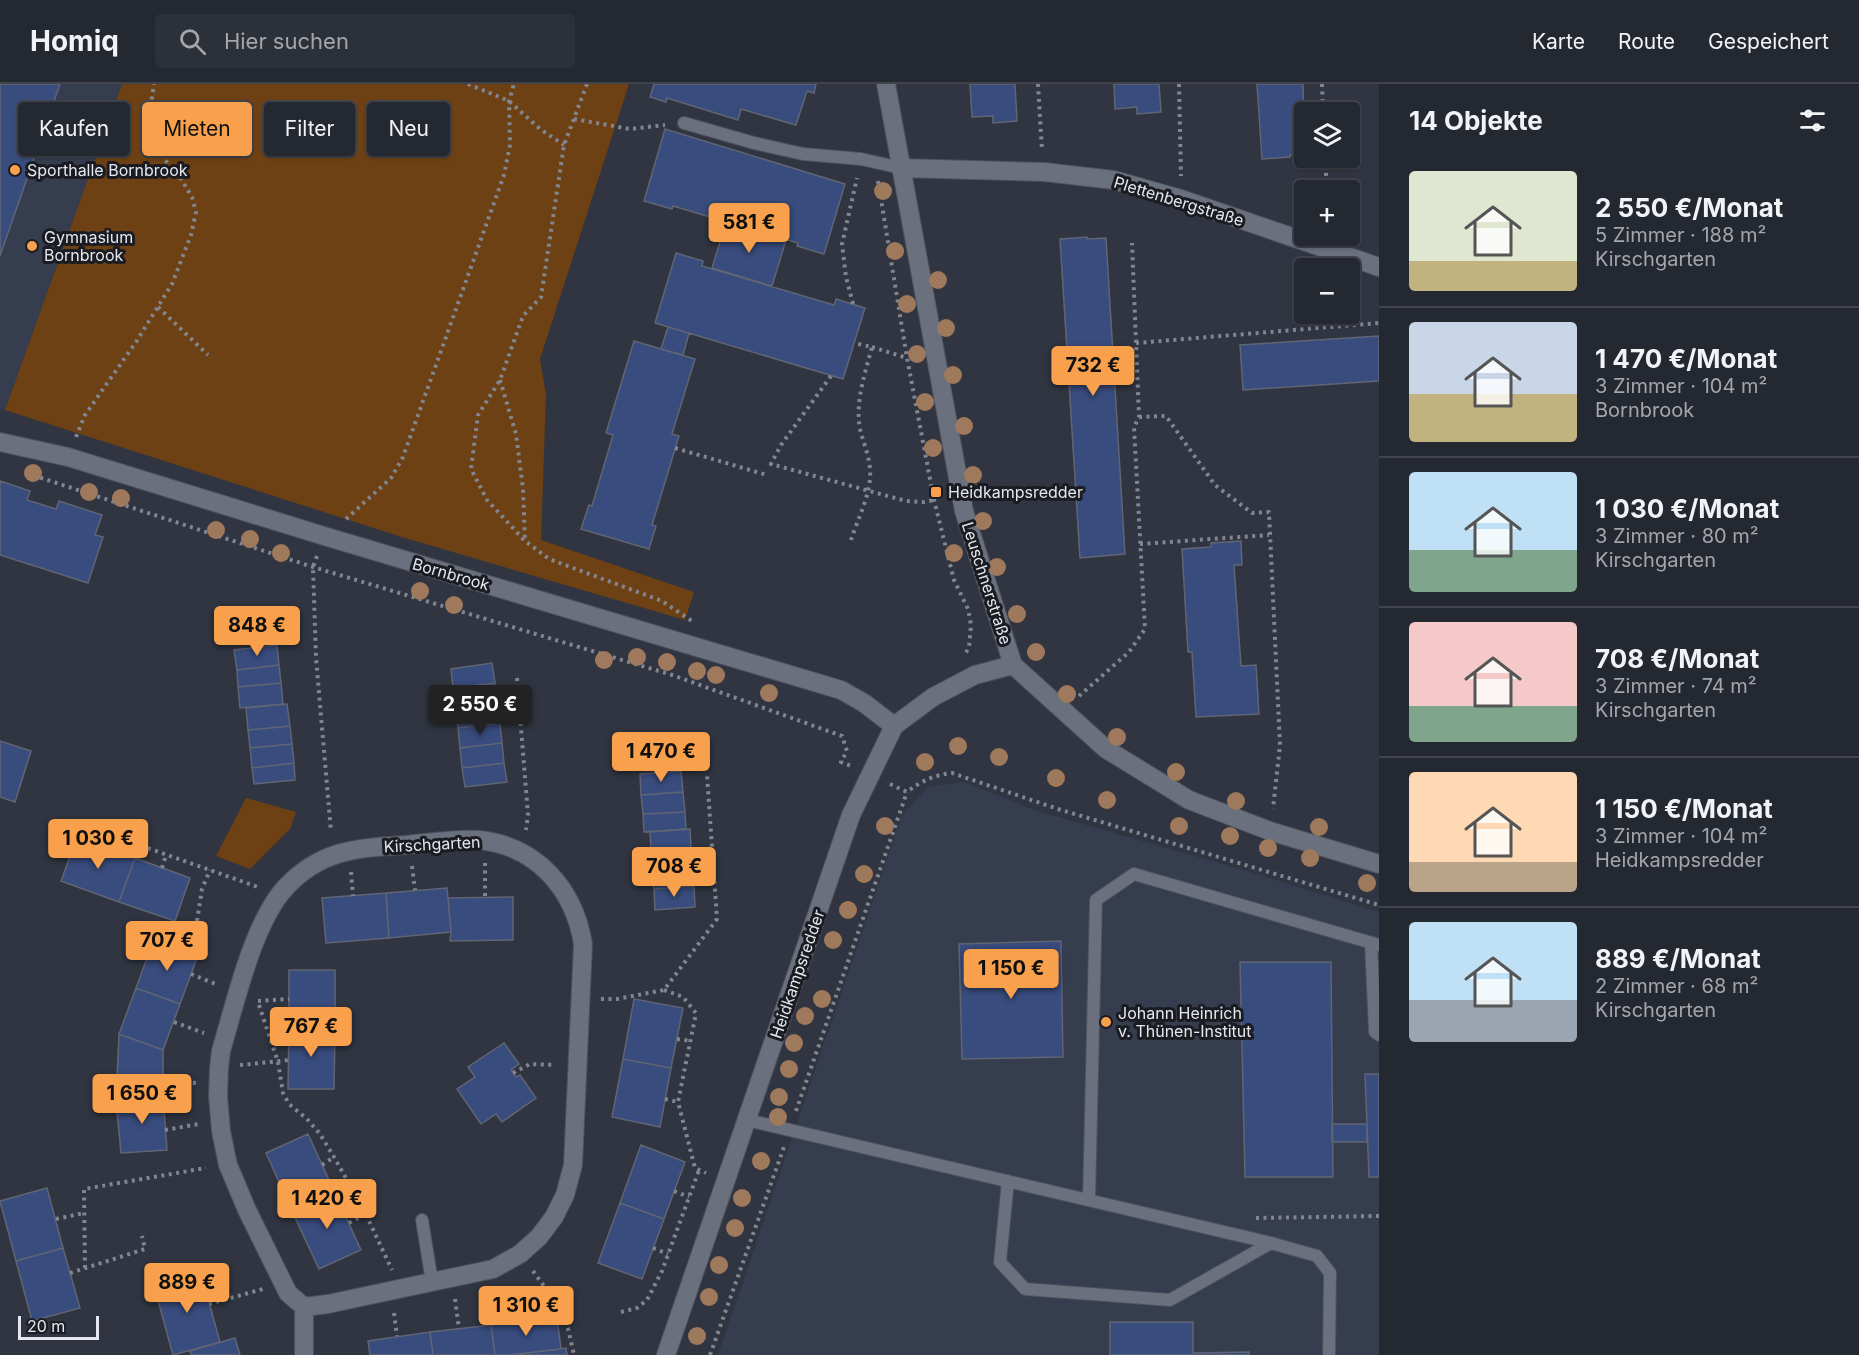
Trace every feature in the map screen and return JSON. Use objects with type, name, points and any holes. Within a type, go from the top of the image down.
[{"type":"street","name":"Leuschnerstraße","points":[[886,84],[964,512],[1013,665],[1106,749],[1189,800],[1270,831],[1379,864]]},
{"type":"street","name":"Plettenbergstraße","points":[[901,168],[1044,172],[1114,180],[1181,199],[1379,267]]},
{"type":"street","name":"Bornbrook","points":[[0,442],[68,457],[841,690],[864,703],[894,726]]},
{"type":"street","name":"Heidkampsredder","points":[[666,1355],[851,815],[894,726],[933,697],[964,680],[1013,665]]},
{"type":"street","name":"Kirschgarten","points":[[485,841],[523,854],[555,878],[573,908],[580,929],[583,944],[582,998],[573,1165],[565,1195],[554,1217],[539,1237],[520,1254],[493,1269],[304,1307],[288,1293],[247,1210],[228,1165],[220,1120],[218,1076],[224,1041],[257,936],[275,900],[300,874],[334,854],[377,847],[485,841]]},
{"type":"street","points":[[304,1307],[304,1355]]},
{"type":"lane","points":[[684,123],[803,154],[861,159],[901,168]]},
{"type":"lane","points":[[1089,1200],[1096,900],[1134,874],[1375,944],[1375,1032],[1379,1035]]},
{"type":"lane","points":[[747,1120],[1271,1243],[1317,1256],[1330,1273],[1329,1355]]},
{"type":"lane","points":[[1008,1181],[1000,1262],[1025,1289],[1170,1300],[1271,1243]]},
{"type":"lane","points":[[422,1220],[432,1282]]},
{"type":"path","points":[[68,457],[86,415],[172,285],[196,212],[192,197],[181,179],[161,155],[152,129],[150,111],[154,84]]},
{"type":"path","points":[[468,84],[509,100],[540,129],[564,145]]},
{"type":"path","points":[[334,854],[316,658],[313,567],[324,536],[356,512],[391,478],[403,457],[504,175],[510,145],[509,100],[514,84]]},
{"type":"path","points":[[587,84],[564,145],[541,297],[523,316],[500,380],[478,415],[471,469],[487,500],[525,541],[549,559],[662,601],[692,621],[672,675]]},
{"type":"path","points":[[1038,84],[1044,172]]},
{"type":"path","points":[[1179,84],[1181,199]]},
{"type":"path","points":[[1322,84],[1323,102]]},
{"type":"path","points":[[574,119],[630,129],[684,123]]},
{"type":"path","points":[[853,304],[846,277],[842,244],[861,159]]},
{"type":"path","points":[[1063,710],[1129,652],[1145,628],[1134,427],[1139,417],[1132,243]]},
{"type":"path","points":[[159,307],[208,356]]},
{"type":"path","points":[[1136,343],[1379,323]]},
{"type":"path","points":[[854,343],[908,358],[934,500],[954,580],[968,609],[971,625],[969,648],[963,656]]},
{"type":"path","points":[[851,540],[867,491],[870,470],[860,428],[859,410],[860,394],[872,347]]},
{"type":"path","points":[[831,376],[788,435],[771,464],[906,501],[934,500]]},
{"type":"path","points":[[500,380],[516,434],[523,489],[525,541]]},
{"type":"path","points":[[1139,417],[1166,416],[1215,485],[1252,513],[1269,512],[1280,745],[1270,831]]},
{"type":"path","points":[[675,448],[767,475]]},
{"type":"path","points":[[22,472],[313,567],[672,675],[842,736],[847,751],[841,762],[908,792]]},
{"type":"path","points":[[1140,544],[1269,535]]},
{"type":"path","points":[[517,678],[528,815],[523,854]]},
{"type":"path","points":[[710,1355],[908,792],[920,782],[952,773],[1058,809],[1379,905]]},
{"type":"path","points":[[664,990],[717,919],[707,775]]},
{"type":"path","points":[[108,848],[111,835],[258,887],[275,900]]},
{"type":"path","points":[[485,841],[485,897]]},
{"type":"path","points":[[162,868],[166,855]]},
{"type":"path","points":[[197,921],[202,889],[210,870]]},
{"type":"path","points":[[191,974],[238,993]]},
{"type":"path","points":[[582,998],[617,999],[664,990],[683,997],[696,1013],[678,1102],[694,1168],[724,1181]]},
{"type":"path","points":[[289,999],[257,1000],[278,1062],[283,1093],[289,1104],[320,1134],[334,1157],[366,1214],[400,1288]]},
{"type":"path","points":[[174,1022],[224,1041]]},
{"type":"path","points":[[677,1039],[691,1041]]},
{"type":"path","points":[[163,1080],[190,1083],[289,1060]]},
{"type":"path","points":[[513,1073],[530,1064],[578,1066]]},
{"type":"path","points":[[665,1099],[678,1102]]},
{"type":"path","points":[[165,1130],[220,1120]]},
{"type":"path","points":[[322,1165],[334,1157]]},
{"type":"path","points":[[86,1268],[84,1189],[228,1165]]},
{"type":"path","points":[[621,1312],[637,1308],[647,1300],[662,1271],[699,1170]]},
{"type":"path","points":[[674,1191],[689,1197]]},
{"type":"path","points":[[56,1219],[84,1213]]},
{"type":"path","points":[[349,1223],[366,1214]]},
{"type":"path","points":[[1250,1218],[1379,1216]]},
{"type":"path","points":[[70,1273],[145,1249],[142,1236]]},
{"type":"path","points":[[653,1248],[668,1254]]},
{"type":"path","points":[[520,1254],[565,1315],[574,1355]]},
{"type":"path","points":[[452,1277],[459,1329]]},
{"type":"path","points":[[209,1304],[284,1283]]},
{"type":"shaded area","name":"Gymnasium Bornbrook","points":[[0,84],[122,84],[116,102],[18,102],[18,156],[96,156],[5,410],[0,409]]},
{"type":"shaded area","points":[[122,84],[629,84],[540,359],[546,395],[541,540],[694,592],[685,620],[405,538],[5,410],[96,156],[130,156],[130,102],[116,102]]},
{"type":"shaded area","name":"Johann Heinrich v. Thünen-Institut","points":[[964,782],[1034,810],[1247,871],[1379,912],[1379,1355],[718,1355],[902,815],[928,787]]},
{"type":"shaded area","points":[[246,798],[296,812],[290,829],[250,869],[216,856]]},
{"type":"building","name":"Sporthalle Bornbrook","points":[[0,84],[60,84],[54,102],[18,102],[18,156],[35,156],[0,256]]},
{"type":"building","points":[[654,84],[816,84],[814,93],[807,91],[796,125],[741,109],[738,120],[667,98],[666,102],[650,97]]},
{"type":"building","points":[[970,84],[1015,84],[1017,121],[993,123],[993,116],[972,117]]},
{"type":"building","points":[[1114,84],[1159,84],[1161,112],[1137,114],[1137,107],[1115,109]]},
{"type":"building","points":[[1257,84],[1303,84],[1304,102],[1294,102],[1294,155],[1262,159]]},
{"type":"building","points":[[665,129],[845,184],[824,254],[797,246],[798,243],[673,206],[672,209],[644,201]]},
{"type":"building","points":[[726,222],[786,240],[772,286],[712,268]]},
{"type":"building","points":[[1087,237],[1087,239],[1106,238],[1125,554],[1080,558],[1060,239]]},
{"type":"building","points":[[676,253],[703,261],[702,266],[834,305],[836,299],[865,308],[843,379],[655,323]]},
{"type":"building","points":[[668,327],[689,333],[683,355],[661,349]]},
{"type":"building","points":[[1379,336],[1379,381],[1243,390],[1240,345]]},
{"type":"building","points":[[634,341],[695,359],[672,434],[679,436],[652,525],[656,526],[649,549],[581,529],[589,505],[592,506],[613,435],[606,433]]},
{"type":"building","points":[[0,481],[30,491],[27,500],[56,509],[59,501],[102,515],[95,535],[103,537],[88,583],[0,555]]},
{"type":"building","points":[[1241,541],[1242,565],[1234,565],[1241,666],[1256,665],[1259,714],[1196,717],[1192,652],[1188,652],[1182,549],[1211,547],[1211,543]]},
{"type":"building","points":[[277,645],[279,665],[237,670],[234,650]]},
{"type":"building","points":[[492,663],[495,683],[453,688],[451,669]]},
{"type":"building","points":[[279,665],[281,683],[238,687],[237,670]]},
{"type":"building","points":[[281,683],[283,704],[240,708],[238,687]]},
{"type":"building","points":[[495,683],[497,703],[455,708],[453,688]]},
{"type":"building","points":[[497,703],[500,723],[458,728],[455,708]]},
{"type":"building","points":[[287,704],[290,726],[248,730],[246,708]]},
{"type":"building","points":[[500,723],[502,743],[460,748],[458,728]]},
{"type":"building","points":[[290,726],[292,744],[250,748],[248,730]]},
{"type":"building","points":[[0,741],[31,751],[15,802],[0,797]]},
{"type":"building","points":[[502,743],[504,763],[462,768],[460,748]]},
{"type":"building","points":[[292,744],[294,763],[252,768],[250,748]]},
{"type":"building","points":[[294,763],[295,780],[254,784],[252,768]]},
{"type":"building","points":[[504,763],[507,782],[465,787],[462,768]]},
{"type":"building","points":[[681,771],[683,792],[641,795],[640,774]]},
{"type":"building","points":[[683,792],[685,812],[643,814],[641,795]]},
{"type":"building","points":[[685,812],[686,829],[644,832],[643,814]]},
{"type":"building","points":[[690,829],[691,848],[651,851],[650,832]]},
{"type":"building","points":[[77,837],[135,858],[119,902],[61,881]]},
{"type":"building","points":[[691,848],[692,866],[652,869],[651,851]]},
{"type":"building","points":[[135,858],[190,878],[175,921],[119,902]]},
{"type":"building","points":[[692,866],[694,886],[654,889],[652,869]]},
{"type":"building","points":[[694,886],[695,907],[655,910],[654,889]]},
{"type":"building","points":[[447,888],[451,932],[389,938],[386,893]]},
{"type":"building","points":[[386,893],[389,938],[326,943],[322,898]]},
{"type":"building","points":[[513,897],[513,940],[450,941],[448,898]]},
{"type":"building","points":[[154,939],[198,955],[180,1004],[136,988]]},
{"type":"building","points":[[1061,941],[1063,1057],[962,1059],[959,944]]},
{"type":"building","points":[[1240,962],[1331,962],[1333,1177],[1245,1177]]},
{"type":"building","points":[[289,970],[335,970],[335,1027],[289,1026]]},
{"type":"building","points":[[136,988],[180,1004],[163,1050],[119,1034]]},
{"type":"building","points":[[634,999],[683,1008],[671,1068],[623,1059]]},
{"type":"building","points":[[289,1026],[335,1027],[334,1089],[288,1089]]},
{"type":"building","points":[[119,1034],[163,1050],[163,1097],[116,1101]]},
{"type":"building","points":[[504,1043],[519,1064],[511,1070],[516,1077],[520,1075],[536,1098],[502,1122],[496,1114],[481,1124],[457,1089],[475,1077],[468,1067]]},
{"type":"building","points":[[623,1059],[671,1068],[660,1127],[612,1117]]},
{"type":"building","points":[[1365,1074],[1379,1074],[1379,1177],[1369,1177]]},
{"type":"building","points":[[163,1097],[167,1150],[121,1153],[116,1101]]},
{"type":"building","points":[[1332,1124],[1367,1124],[1367,1142],[1332,1142]]},
{"type":"building","points":[[308,1134],[334,1191],[292,1211],[266,1153]]},
{"type":"building","points":[[641,1145],[685,1162],[664,1219],[620,1203]]},
{"type":"building","points":[[47,1188],[63,1248],[16,1261],[0,1201]]},
{"type":"building","points":[[334,1191],[361,1250],[319,1269],[292,1211]]},
{"type":"building","points":[[620,1203],[664,1219],[642,1279],[598,1263]]},
{"type":"building","points":[[63,1248],[80,1308],[32,1321],[16,1261]]},
{"type":"building","points":[[201,1273],[220,1342],[173,1355],[154,1286]]},
{"type":"building","points":[[557,1317],[561,1349],[495,1355],[491,1325]]},
{"type":"building","points":[[1110,1322],[1193,1322],[1193,1353],[1249,1352],[1249,1355],[1110,1355]]},
{"type":"building","points":[[491,1325],[495,1355],[433,1355],[430,1332]]},
{"type":"building","points":[[430,1332],[433,1355],[370,1355],[368,1341]]},
{"type":"building","points":[[235,1338],[240,1355],[191,1355],[190,1351]]},
{"type":"building","points":[[566,1348],[567,1355],[519,1354]]},
{"type":"place","name":"Sporthalle Bornbrook","points":[[15,170]]},
{"type":"place","name":"Gymnasium Bornbrook","points":[[32,246]]},
{"type":"place","name":"Heidkampsredder","points":[[936,492]]},
{"type":"place","name":"Johann Heinrich v. Thünen-Institut","points":[[1106,1022]]}]
